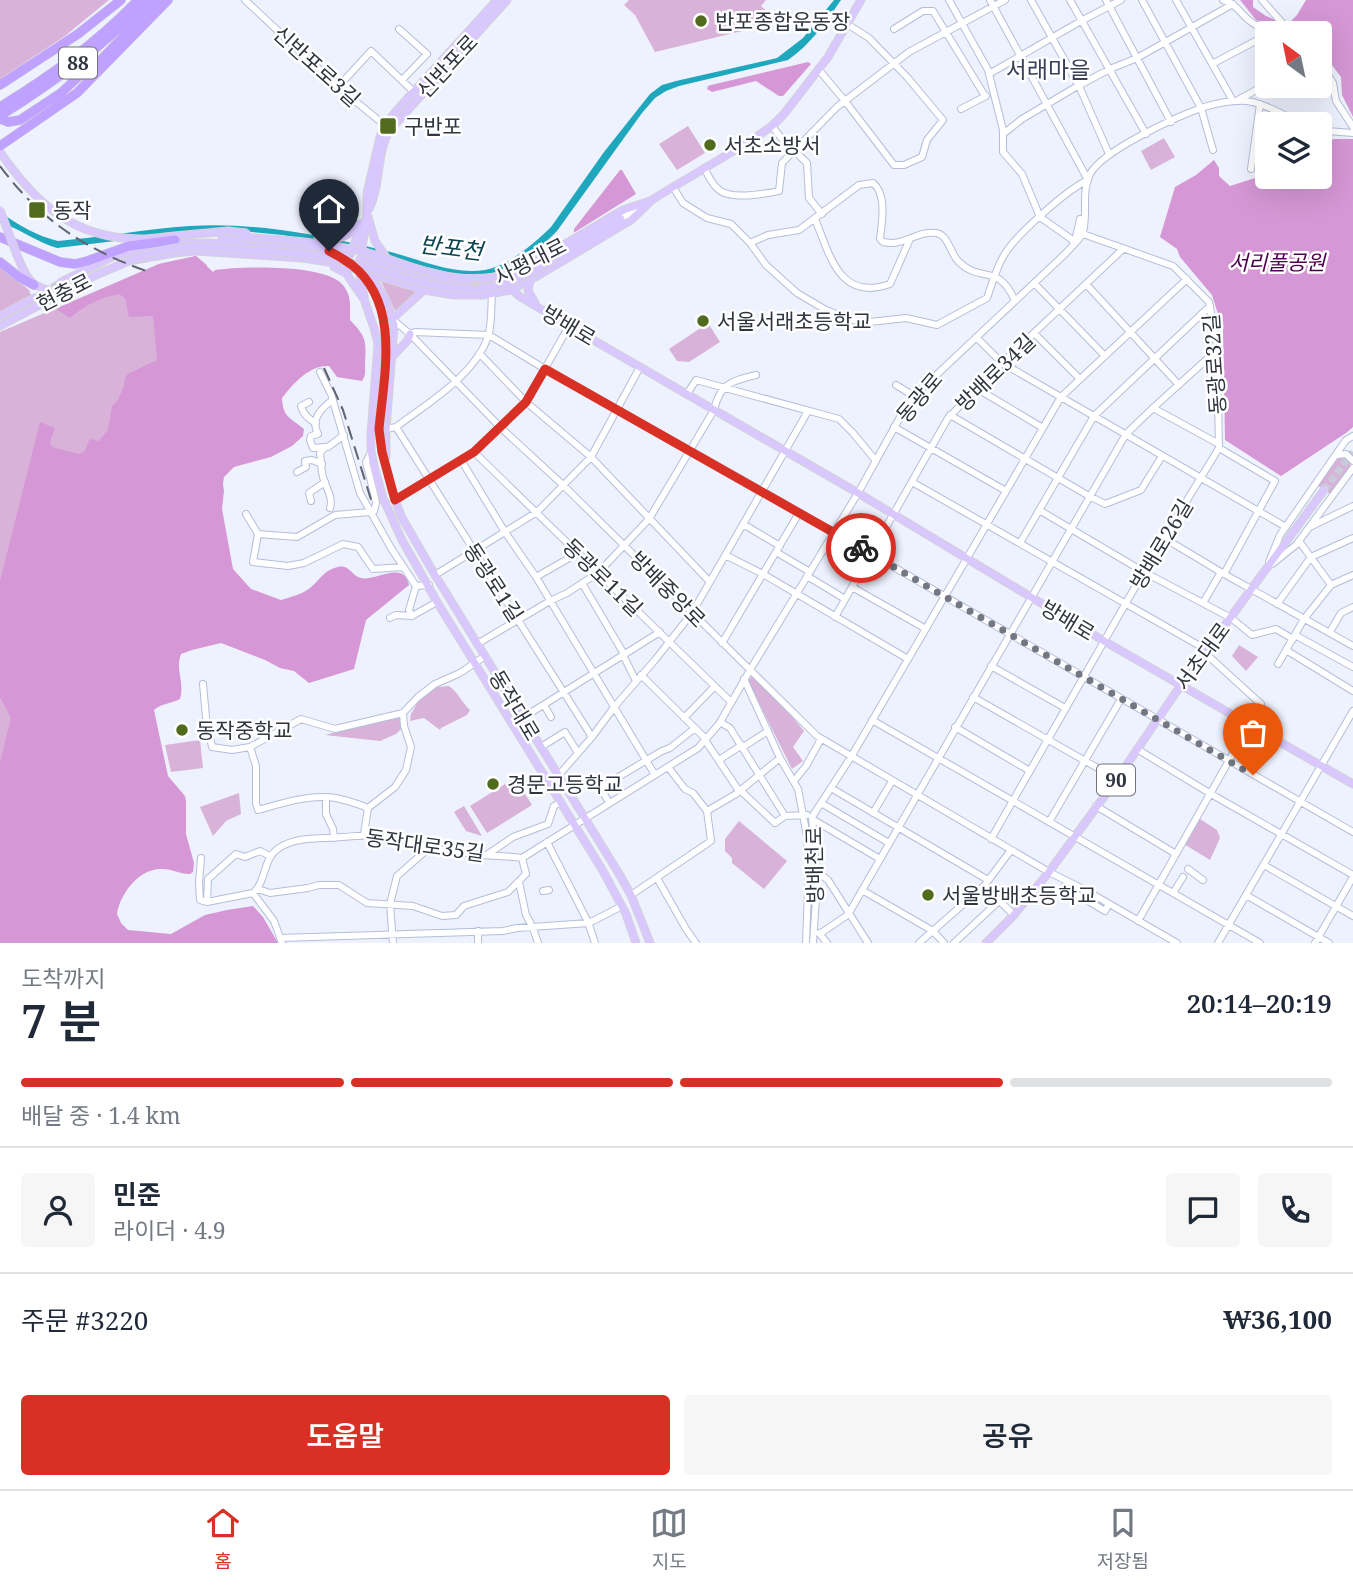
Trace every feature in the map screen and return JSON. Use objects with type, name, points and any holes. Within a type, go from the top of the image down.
[{"type":"highway","name":"88","points":[[0,85],[78,34],[121,0]]},
{"type":"highway","name":"88","points":[[0,107],[86,49],[138,0]]},
{"type":"highway","name":"88","points":[[0,117],[84,59],[148,0]]},
{"type":"highway","points":[[0,140],[69,93],[159,0]]},
{"type":"highway","points":[[0,146],[77,93],[168,0]]},
{"type":"highway","points":[[0,117],[8,122],[20,120],[69,87],[112,48]]},
{"type":"highway","points":[[0,237],[61,262],[75,264],[129,246],[175,240]]},
{"type":"highway","points":[[0,262],[34,285]]},
{"type":"main road","name":"신반포로","points":[[361,256],[367,213],[373,201],[387,127],[414,92],[497,0]]},
{"type":"main road","name":"신반포로","points":[[387,127],[507,0]]},
{"type":"main road","name":"사평대로","points":[[383,260],[396,268],[430,280],[466,285],[489,283],[534,263],[622,210],[653,199],[772,126],[819,70],[861,0]]},
{"type":"main road","points":[[0,152],[29,190],[55,214],[93,232],[112,236],[136,239],[228,231],[344,238],[367,213]]},
{"type":"main road","name":"사평대로","points":[[370,274],[454,295],[492,294],[530,280],[631,220],[653,199]]},
{"type":"main road","points":[[0,210],[24,273],[34,285],[62,292]]},
{"type":"main road","points":[[367,213],[383,260]]},
{"type":"main road","points":[[351,253],[367,213]]},
{"type":"main road","points":[[129,261],[147,254],[188,247],[300,253],[331,258],[424,284],[474,289],[502,285],[543,268],[621,219]]},
{"type":"main road","points":[[200,233],[326,244],[367,253],[437,275],[467,279],[490,279],[516,273],[560,255]]},
{"type":"main road","points":[[157,246],[175,240],[242,237]]},
{"type":"main road","points":[[318,238],[351,253],[383,260]]},
{"type":"main road","name":"동작대로","points":[[222,239],[311,246],[329,251],[353,266],[375,293],[384,316],[386,359],[379,429],[382,452],[401,516],[631,895],[650,943]]},
{"type":"main road","points":[[61,282],[114,256],[177,243],[351,253]]},
{"type":"main road","name":"동작대로","points":[[129,261],[196,251],[303,258],[335,263],[370,274]]},
{"type":"main road","name":"동작대로","points":[[361,256],[359,270],[365,302]]},
{"type":"main road","name":"동작대로","points":[[361,256],[386,300],[394,333],[386,429],[386,464]]},
{"type":"main road","name":"동작대로","points":[[303,258],[346,273],[365,302],[378,344],[371,453],[390,516],[437,601],[603,871],[622,906],[636,943]]},
{"type":"main road","name":"현충로","points":[[0,326],[62,292],[129,261]]},
{"type":"main road","points":[[534,263],[528,272],[531,276],[538,275]]},
{"type":"main road","points":[[510,288],[515,279],[534,263]]},
{"type":"main road","name":"방배로","points":[[503,278],[510,288],[569,326],[894,514],[1104,642],[1353,784]]},
{"type":"main road","points":[[530,280],[528,290],[538,306]]},
{"type":"main road","points":[[392,319],[424,289]]},
{"type":"main road","name":"현충로","points":[[0,316],[34,298]]},
{"type":"main road","points":[[369,311],[376,299],[386,300]]},
{"type":"main road","points":[[392,357],[408,340],[410,334]]},
{"type":"main road","points":[[374,466],[381,462],[386,464]]},
{"type":"main road","name":"서초대로","points":[[986,943],[1014,915],[1049,872],[1181,685],[1324,490]]},
{"type":"street","name":"신반포로3길","points":[[245,0],[338,87],[387,127]]},
{"type":"street","points":[[949,0],[989,74],[1003,134],[1003,152],[1022,174],[1040,216],[1073,241]]},
{"type":"street","points":[[704,168],[717,188],[731,195],[757,195],[779,191],[782,163],[845,100],[909,52],[992,3],[1005,0]]},
{"type":"street","points":[[1031,0],[1079,86],[1109,154]]},
{"type":"street","points":[[1070,0],[1146,134]]},
{"type":"street","points":[[989,74],[1108,3],[1121,0]]},
{"type":"street","points":[[1142,0],[1201,108],[1213,150]]},
{"type":"street","points":[[1176,0],[1235,101]]},
{"type":"street","points":[[1223,0],[1233,4],[1255,25]]},
{"type":"street","points":[[1262,0],[1280,21]]},
{"type":"street","points":[[992,3],[1088,180]]},
{"type":"street","points":[[1108,3],[1171,122]]},
{"type":"street","points":[[1003,134],[1047,104],[1110,69],[1137,58],[1233,4]]},
{"type":"street","points":[[894,29],[923,10],[933,11],[985,96]]},
{"type":"street","points":[[819,70],[894,165],[922,157],[926,140],[943,120],[869,37],[847,24]]},
{"type":"street","points":[[399,29],[426,54],[402,80]]},
{"type":"street","points":[[1212,64],[1255,41]]},
{"type":"street","points":[[338,87],[371,51],[414,92]]},
{"type":"street","points":[[1332,81],[1336,101],[1353,127]]},
{"type":"street","points":[[673,187],[683,203],[707,218],[731,224],[750,243],[766,265],[797,293],[826,310],[851,320],[870,322],[906,318],[937,325],[988,298],[1004,254],[1040,216],[1079,184],[1088,180],[1094,167],[1109,154],[1201,108],[1235,101],[1255,90]]},
{"type":"street","points":[[961,109],[993,92]]},
{"type":"street","points":[[1235,101],[1261,104],[1277,112]]},
{"type":"street","points":[[1251,169],[1261,104]]},
{"type":"street","points":[[772,126],[807,163],[809,198],[838,272],[848,283],[863,288],[878,288],[890,284],[910,239]]},
{"type":"street","points":[[1332,131],[1353,133]]},
{"type":"street","name":"동광로","points":[[1066,253],[1076,237],[1088,180]]},
{"type":"street","points":[[750,243],[768,235],[799,230],[859,186],[873,183],[878,186],[881,196],[880,239],[883,242],[897,244],[926,233],[942,234],[958,262],[981,274],[1002,279],[1015,300]]},
{"type":"street","name":"사평대로","points":[[621,219],[653,199]]},
{"type":"street","name":"동광로","points":[[575,826],[698,748],[720,722],[858,493],[904,410],[914,397],[1083,234],[1085,200]]},
{"type":"street","name":"동광로32길","points":[[1083,234],[1173,266],[1209,302],[1217,350],[1219,446]]},
{"type":"street","name":"방배로34길","points":[[835,617],[950,415],[1123,249]]},
{"type":"street","name":"방배천로","points":[[808,942],[817,933],[817,872],[813,817],[821,803],[873,720],[1061,397],[1187,279]]},
{"type":"street","points":[[1034,283],[1105,356]]},
{"type":"street","points":[[1086,284],[1179,385]]},
{"type":"street","name":"사평대로","points":[[456,381],[480,354],[489,335],[492,294]]},
{"type":"street","points":[[1020,543],[1094,416],[1210,306]]},
{"type":"street","name":"방배중앙로","points":[[392,319],[821,739],[991,839],[1177,943]]},
{"type":"street","points":[[395,500],[474,452],[526,402],[569,326]]},
{"type":"street","points":[[1034,333],[1080,379]]},
{"type":"street","points":[[410,334],[489,335],[1353,832]]},
{"type":"street","points":[[976,337],[1002,363],[1286,527]]},
{"type":"street","points":[[827,943],[817,933],[849,914],[1126,435],[1217,350]]},
{"type":"street","points":[[480,354],[526,402],[591,457],[710,582]]},
{"type":"street","points":[[435,575],[537,512],[591,457],[640,367]]},
{"type":"street","points":[[320,372],[333,400],[360,493],[416,586]]},
{"type":"street","points":[[477,644],[598,573],[649,519],[714,410],[723,388],[756,375]]},
{"type":"street","points":[[687,394],[696,380],[839,419],[876,461]]},
{"type":"street","points":[[386,429],[396,427],[456,381]]},
{"type":"street","points":[[895,385],[914,397]]},
{"type":"street","points":[[976,388],[1042,428]]},
{"type":"street","points":[[333,400],[315,418],[314,427],[318,435],[312,436],[310,440],[313,448],[328,447],[344,435]]},
{"type":"street","points":[[309,402],[301,406],[302,411],[316,423]]},
{"type":"street","points":[[1153,408],[1275,481],[1203,603]]},
{"type":"street","points":[[558,776],[692,613],[808,411]]},
{"type":"street","points":[[950,415],[1105,504],[1141,490],[1162,456]]},
{"type":"street","name":"동광로1길","points":[[396,427],[592,737]]},
{"type":"street","points":[[894,427],[930,450],[1006,491]]},
{"type":"street","name":"서초대로","points":[[1267,567],[1280,535],[1351,436]]},
{"type":"street","name":"방배로26길","points":[[991,839],[1219,446]]},
{"type":"street","points":[[325,447],[320,453],[322,473],[332,502],[330,508]]},
{"type":"street","name":"동광로11길","points":[[474,452],[731,702]]},
{"type":"street","name":"동작대로","points":[[370,512],[374,511],[376,503],[366,462],[371,453]]},
{"type":"street","points":[[1334,458],[1343,453],[1353,460]]},
{"type":"street","points":[[297,472],[306,467],[305,461],[312,460],[322,464]]},
{"type":"street","points":[[461,460],[536,577],[655,775]]},
{"type":"street","name":"서초대로","points":[[1267,567],[1299,541],[1353,469]]},
{"type":"street","points":[[311,501],[309,493],[325,482]]},
{"type":"street","points":[[912,482],[1206,651],[1261,704],[1138,920]]},
{"type":"street","points":[[1310,527],[1353,506]]},
{"type":"street","points":[[1040,510],[1144,572],[1231,618],[1252,635],[1276,629],[1353,667]]},
{"type":"street","points":[[258,534],[297,537],[335,515],[370,512]]},
{"type":"street","points":[[722,643],[799,513]]},
{"type":"street","points":[[246,514],[258,534],[253,562],[288,566],[304,563],[343,544],[358,547],[373,569],[403,568]]},
{"type":"street","points":[[743,524],[845,599]]},
{"type":"street","points":[[1164,538],[1353,646]]},
{"type":"street","points":[[1278,604],[1311,557],[1353,538]]},
{"type":"street","points":[[1299,541],[1331,585]]},
{"type":"street","points":[[536,577],[578,553]]},
{"type":"street","points":[[725,555],[763,574],[908,659]]},
{"type":"street","points":[[1278,664],[1304,619],[1331,585],[1353,575]]},
{"type":"street","points":[[582,583],[638,678],[706,739],[740,791],[775,823],[785,816],[813,817],[880,859]]},
{"type":"street","points":[[416,586],[429,585]]},
{"type":"street","points":[[412,616],[409,610],[416,586]]},
{"type":"street","points":[[852,587],[926,629]]},
{"type":"street","points":[[390,618],[396,615],[412,616],[437,601]]},
{"type":"street","points":[[1330,632],[1341,614],[1353,607]]},
{"type":"street","points":[[524,717],[660,632]]},
{"type":"street","points":[[1286,650],[1353,691]]},
{"type":"street","points":[[203,684],[212,747],[232,750],[250,747],[301,719],[335,729],[403,713],[435,684],[460,673],[485,656]]},
{"type":"street","points":[[991,666],[1065,708]]},
{"type":"street","points":[[744,679],[780,758],[799,789],[809,865],[808,942],[802,940],[799,943]]},
{"type":"street","points":[[684,718],[715,686]]},
{"type":"street","points":[[973,697],[1117,779]]},
{"type":"street","points":[[1049,822],[1121,699]]},
{"type":"street","points":[[544,705],[551,717]]},
{"type":"street","points":[[1219,943],[1353,711]]},
{"type":"street","points":[[364,834],[368,808],[395,788],[406,770],[411,747],[403,713]]},
{"type":"street","points":[[873,720],[1260,943]]},
{"type":"street","points":[[720,722],[730,728],[785,816]]},
{"type":"street","points":[[955,727],[1030,771]]},
{"type":"street","points":[[609,802],[600,788],[670,748],[695,728]]},
{"type":"street","points":[[719,760],[768,731]]},
{"type":"street","points":[[541,747],[565,732],[578,753]]},
{"type":"street","points":[[794,781],[821,739]]},
{"type":"street","points":[[250,747],[256,766],[258,810],[302,800],[326,798],[368,808]]},
{"type":"street","points":[[1137,749],[1353,876],[1317,940]]},
{"type":"street","points":[[707,811],[740,791],[780,758]]},
{"type":"street","points":[[631,895],[711,841],[707,811],[668,767]]},
{"type":"street","points":[[873,813],[892,781]]},
{"type":"street","points":[[831,788],[986,883],[1014,915]]},
{"type":"street","points":[[326,798],[326,814],[334,838]]},
{"type":"street","points":[[486,855],[513,837],[548,824],[554,806],[561,802]]},
{"type":"street","points":[[821,803],[888,843]]},
{"type":"street","points":[[1096,806],[1176,854]]},
{"type":"street","points":[[201,858],[200,900],[206,902],[255,891],[270,893],[319,885],[339,885],[367,903],[413,906],[442,916],[456,915],[464,906],[508,892],[526,874],[522,858],[575,826]]},
{"type":"street","name":"동작대로35길","points":[[270,856],[289,842],[364,834],[392,837],[429,848],[522,858]]},
{"type":"street","points":[[547,842],[589,923],[595,943]]},
{"type":"street","points":[[393,943],[390,904],[397,876],[429,848]]},
{"type":"street","points":[[919,943],[986,883],[1011,850]]},
{"type":"street","points":[[206,902],[208,879],[236,854],[245,857],[260,851],[270,856],[255,891]]},
{"type":"street","points":[[1264,865],[1353,916]]},
{"type":"street","points":[[1188,869],[1203,880]]},
{"type":"street","points":[[817,872],[828,880],[868,943]]},
{"type":"street","points":[[1173,893],[1183,877]]},
{"type":"street","points":[[657,878],[696,943]]},
{"type":"street","points":[[519,882],[526,915],[538,943]]},
{"type":"street","points":[[1064,887],[1105,911],[1110,904]]},
{"type":"street","points":[[862,890],[933,931],[944,943]]},
{"type":"street","points":[[255,891],[274,921],[281,941],[589,923],[622,906]]},
{"type":"street","points":[[1246,895],[1317,940],[1329,943]]},
{"type":"street","points":[[954,943],[999,901]]},
{"type":"street","points":[[478,931],[478,943]]},
{"type":"shaded area","points":[[0,0],[109,0],[65,36],[0,79]]},
{"type":"shaded area","name":"반포종합운동장","points":[[629,0],[766,0],[761,6],[770,14],[759,27],[655,52],[635,15],[624,5]]},
{"type":"shaded area","points":[[688,126],[705,153],[677,170],[659,144]]},
{"type":"shaded area","points":[[1164,138],[1175,157],[1151,170],[1141,151]]},
{"type":"shaded area","points":[[196,256],[207,265],[0,943],[0,332],[159,264]]},
{"type":"shaded area","points":[[0,266],[29,290],[31,295],[0,313]]},
{"type":"shaded area","points":[[381,281],[419,291],[396,313]]},
{"type":"shaded area","points":[[708,323],[720,342],[689,362],[677,361],[669,349]]},
{"type":"shaded area","points":[[1345,456],[1350,461],[1350,466],[1330,494],[1317,485],[1338,458]]},
{"type":"shaded area","points":[[1239,645],[1258,657],[1246,671],[1232,656]]},
{"type":"shaded area","points":[[754,674],[804,731],[793,747],[803,761],[792,769],[748,681]]},
{"type":"shaded area","points":[[449,686],[470,710],[467,715],[440,730],[424,718],[410,721],[418,702],[437,687]]},
{"type":"shaded area","points":[[401,716],[402,728],[396,734],[380,741],[325,735]]},
{"type":"shaded area","points":[[200,740],[203,768],[171,772],[165,745]]},
{"type":"shaded area","points":[[515,778],[532,805],[487,833],[470,806]]},
{"type":"shaded area","points":[[239,793],[241,814],[226,821],[213,836],[200,807]]},
{"type":"shaded area","points":[[464,806],[482,836],[466,831],[454,812]]},
{"type":"shaded area","points":[[1200,819],[1217,830],[1220,838],[1210,860],[1184,844]]},
{"type":"shaded area","points":[[739,821],[787,861],[764,889],[732,863],[732,858],[725,851],[725,839]]},
{"type":"green space","points":[[1240,0],[1253,0],[1253,7],[1278,21],[1256,20]]},
{"type":"green space","points":[[1306,0],[1353,0],[1353,117],[1342,95],[1341,77],[1332,65],[1332,21],[1291,21]]},
{"type":"green space","points":[[808,62],[811,64],[783,96],[756,81],[712,92],[707,89],[711,85]]},
{"type":"green space","name":"서리풀공원","points":[[1353,139],[1353,427],[1281,476],[1225,440],[1223,330],[1212,295],[1180,257],[1177,249],[1160,237],[1175,187],[1214,160],[1219,168],[1219,176],[1230,186],[1255,178],[1255,189],[1332,189],[1332,140]]},
{"type":"green space","points":[[620,170],[636,194],[574,232],[574,229]]},
{"type":"green space","points":[[196,256],[213,272],[244,268],[282,268],[332,277],[342,284],[347,292],[350,320],[360,331],[365,344],[365,373],[362,381],[337,377],[329,366],[308,372],[296,381],[282,398],[286,413],[304,429],[303,436],[292,446],[271,457],[234,467],[224,477],[222,509],[233,569],[251,589],[281,600],[304,592],[328,571],[338,567],[345,567],[361,578],[395,572],[406,577],[409,585],[366,620],[354,669],[309,683],[294,671],[280,668],[221,643],[181,654],[180,699],[154,710],[168,776],[185,796],[186,834],[194,863],[193,872],[190,874],[166,869],[154,870],[138,878],[122,898],[117,914],[121,923],[128,930],[171,934],[205,915],[253,906],[263,917],[278,943],[0,943],[0,762],[11,718],[0,697],[0,581],[40,422],[55,428],[50,442],[52,447],[78,454],[84,452],[90,439],[99,441],[108,430],[112,406],[118,400],[128,374],[157,360],[153,316],[129,317],[125,298],[119,294],[93,303],[70,318],[56,309],[159,264]]},
{"type":"water","name":"반포천","points":[[834,0],[841,0],[810,40],[788,60],[679,86],[655,98],[557,231],[536,252],[497,272],[482,276],[459,275],[325,242],[242,231],[140,238],[57,248],[0,222],[0,212],[28,230],[58,241],[190,226],[258,227],[350,242],[449,269],[473,271],[494,268],[529,247],[551,227],[604,152],[650,94],[662,85],[676,81],[777,58],[803,38]]},
{"type":"tunnel","points":[[34,298],[61,282]]},
{"type":"tunnel","points":[[1324,490],[1353,452]]},
{"type":"railway","points":[[0,166],[31,202],[66,231],[105,254],[149,272]]},
{"type":"railway","points":[[324,368],[343,410],[373,506]]},
{"type":"way so far","points":[[861,548],[1253,775]]},
{"type":"place","name":"반포종합운동장","points":[[701,21]]},
{"type":"place","name":"구반포","points":[[388,126]]},
{"type":"place","name":"서초소방서","points":[[710,145]]},
{"type":"place","name":"동작","points":[[37,210]]},
{"type":"place","name":"서울서래초등학교","points":[[703,321]]},
{"type":"place","name":"동작중학교","points":[[182,730]]},
{"type":"place","name":"경문고등학교","points":[[493,784]]},
{"type":"place","name":"서울방배초등학교","points":[[928,895]]},
{"type":"district","name":"서래마을","points":[[1048,69]]},
{"type":"route","points":[[329,251],[353,266],[367,280],[384,316],[386,359],[379,429],[382,452],[395,500],[474,452],[526,402],[545,369],[861,548]]}]
